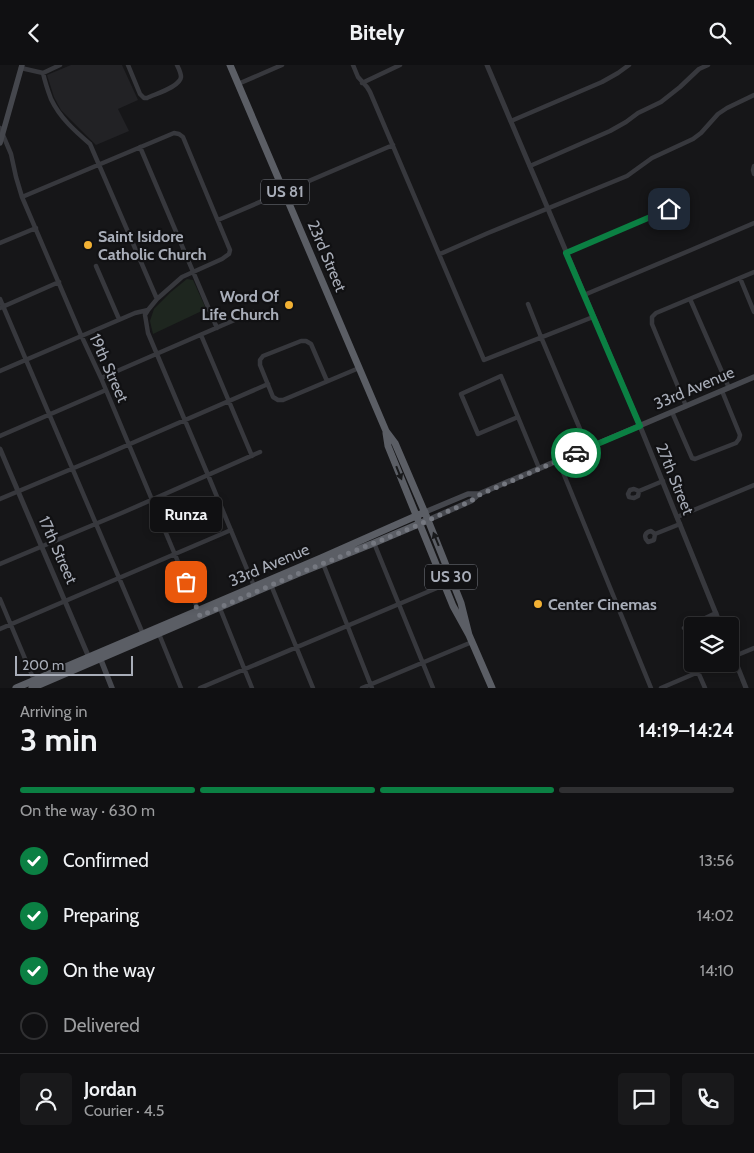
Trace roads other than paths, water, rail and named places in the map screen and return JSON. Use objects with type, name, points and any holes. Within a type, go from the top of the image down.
[{"type":"highway","name":"23rd Street","points":[[230,65],[386,431],[395,443],[425,512],[461,603],[471,638]]},
{"type":"highway","name":"23rd Street","points":[[386,431],[388,446],[444,585],[453,606],[471,638],[492,688]]},
{"type":"highway","name":"33rd Avenue","points":[[16,688],[37,685],[143,634],[271,585],[425,512]]},
{"type":"highway","name":"33rd Avenue","points":[[218,605],[254,586],[322,560],[374,543],[428,520]]},
{"type":"highway","name":"33rd Avenue","points":[[99,656],[158,634],[199,613]]},
{"type":"main road","points":[[0,143],[1,131],[22,66]]},
{"type":"main road","name":"33rd Avenue","points":[[428,520],[539,468],[754,377]]},
{"type":"main road","name":"33rd Avenue","points":[[425,512],[468,494],[479,495]]},
{"type":"main road","points":[[99,656],[112,688]]},
{"type":"street","points":[[22,66],[43,73],[60,65]]},
{"type":"street","points":[[128,65],[140,94],[144,98],[174,86],[179,81],[181,74],[177,65]]},
{"type":"street","points":[[238,84],[282,65]]},
{"type":"street","points":[[353,65],[358,77],[370,92],[484,360],[594,317]]},
{"type":"street","points":[[362,83],[400,65]]},
{"type":"street","name":"27th Street","points":[[487,65],[640,426],[718,617]]},
{"type":"street","points":[[511,121],[602,82],[629,65]]},
{"type":"street","points":[[530,166],[610,131],[626,122],[638,113],[665,99],[699,69],[708,65]]},
{"type":"street","points":[[43,73],[51,99],[60,115],[90,143],[157,299]]},
{"type":"street","points":[[440,254],[627,176],[652,158],[693,139],[718,114],[754,95]]},
{"type":"street","name":"19th Street","points":[[1,131],[11,154],[22,197],[101,378],[199,613]]},
{"type":"street","points":[[22,197],[174,133],[182,136],[230,253],[214,263],[182,277],[157,299],[146,315],[148,333],[254,586]]},
{"type":"street","points":[[218,220],[393,145]]},
{"type":"street","points":[[140,147],[217,328]]},
{"type":"street","points":[[754,166],[752,170],[754,174]]},
{"type":"street","points":[[566,253],[686,202]]},
{"type":"street","points":[[584,295],[754,223]]},
{"type":"street","points":[[0,243],[36,228]]},
{"type":"street","points":[[96,266],[119,319]]},
{"type":"street","points":[[686,406],[655,333],[652,317],[656,313],[754,272]]},
{"type":"street","points":[[740,278],[754,312]]},
{"type":"street","points":[[2,307],[59,282]]},
{"type":"street","points":[[0,299],[143,634]]},
{"type":"street","points":[[690,299],[729,388]]},
{"type":"street","points":[[528,304],[588,447]]},
{"type":"street","points":[[0,371],[119,319],[148,310]]},
{"type":"street","points":[[101,378],[253,313]]},
{"type":"street","points":[[200,335],[252,456]]},
{"type":"street","points":[[327,381],[311,344],[306,341],[301,341],[262,357],[260,360],[260,365],[268,384],[274,397],[278,400],[283,400],[359,368]]},
{"type":"street","points":[[518,417],[478,434],[461,393],[500,376],[518,417],[539,468]]},
{"type":"street","points":[[0,499],[268,384]]},
{"type":"street","points":[[0,436],[106,390]]},
{"type":"street","points":[[672,412],[690,454],[694,459],[736,443],[740,435],[722,391]]},
{"type":"street","name":"17th Street","points":[[0,449],[90,660]]},
{"type":"street","points":[[0,564],[260,452]]},
{"type":"street","points":[[558,460],[651,688]]},
{"type":"street","points":[[638,491],[662,481]]},
{"type":"street","points":[[677,517],[754,485]]},
{"type":"street","points":[[655,534],[680,524]]},
{"type":"street","points":[[0,629],[231,530]]},
{"type":"street","points":[[374,543],[433,688]]},
{"type":"street","points":[[322,560],[371,686]]},
{"type":"street","points":[[271,585],[313,688]]},
{"type":"street","points":[[200,688],[444,585]]},
{"type":"street","points":[[0,599],[37,685]]},
{"type":"street","points":[[218,605],[252,688]]},
{"type":"street","points":[[707,617],[716,613]]},
{"type":"street","points":[[158,634],[181,688]]},
{"type":"street","points":[[362,688],[371,686],[471,638]]},
{"type":"street","points":[[739,654],[754,648]]},
{"type":"street","points":[[661,688],[698,672],[704,688]]},
{"type":"street","points":[[739,672],[746,688]]},
{"type":"place","name":"Saint Isidore Catholic Church","points":[[88,245]]},
{"type":"place","name":"Word Of Life Church","points":[[289,305]]},
{"type":"place","name":"Runza","points":[[186,582]]},
{"type":"place","name":"Center Cinemas","points":[[538,604]]}]
